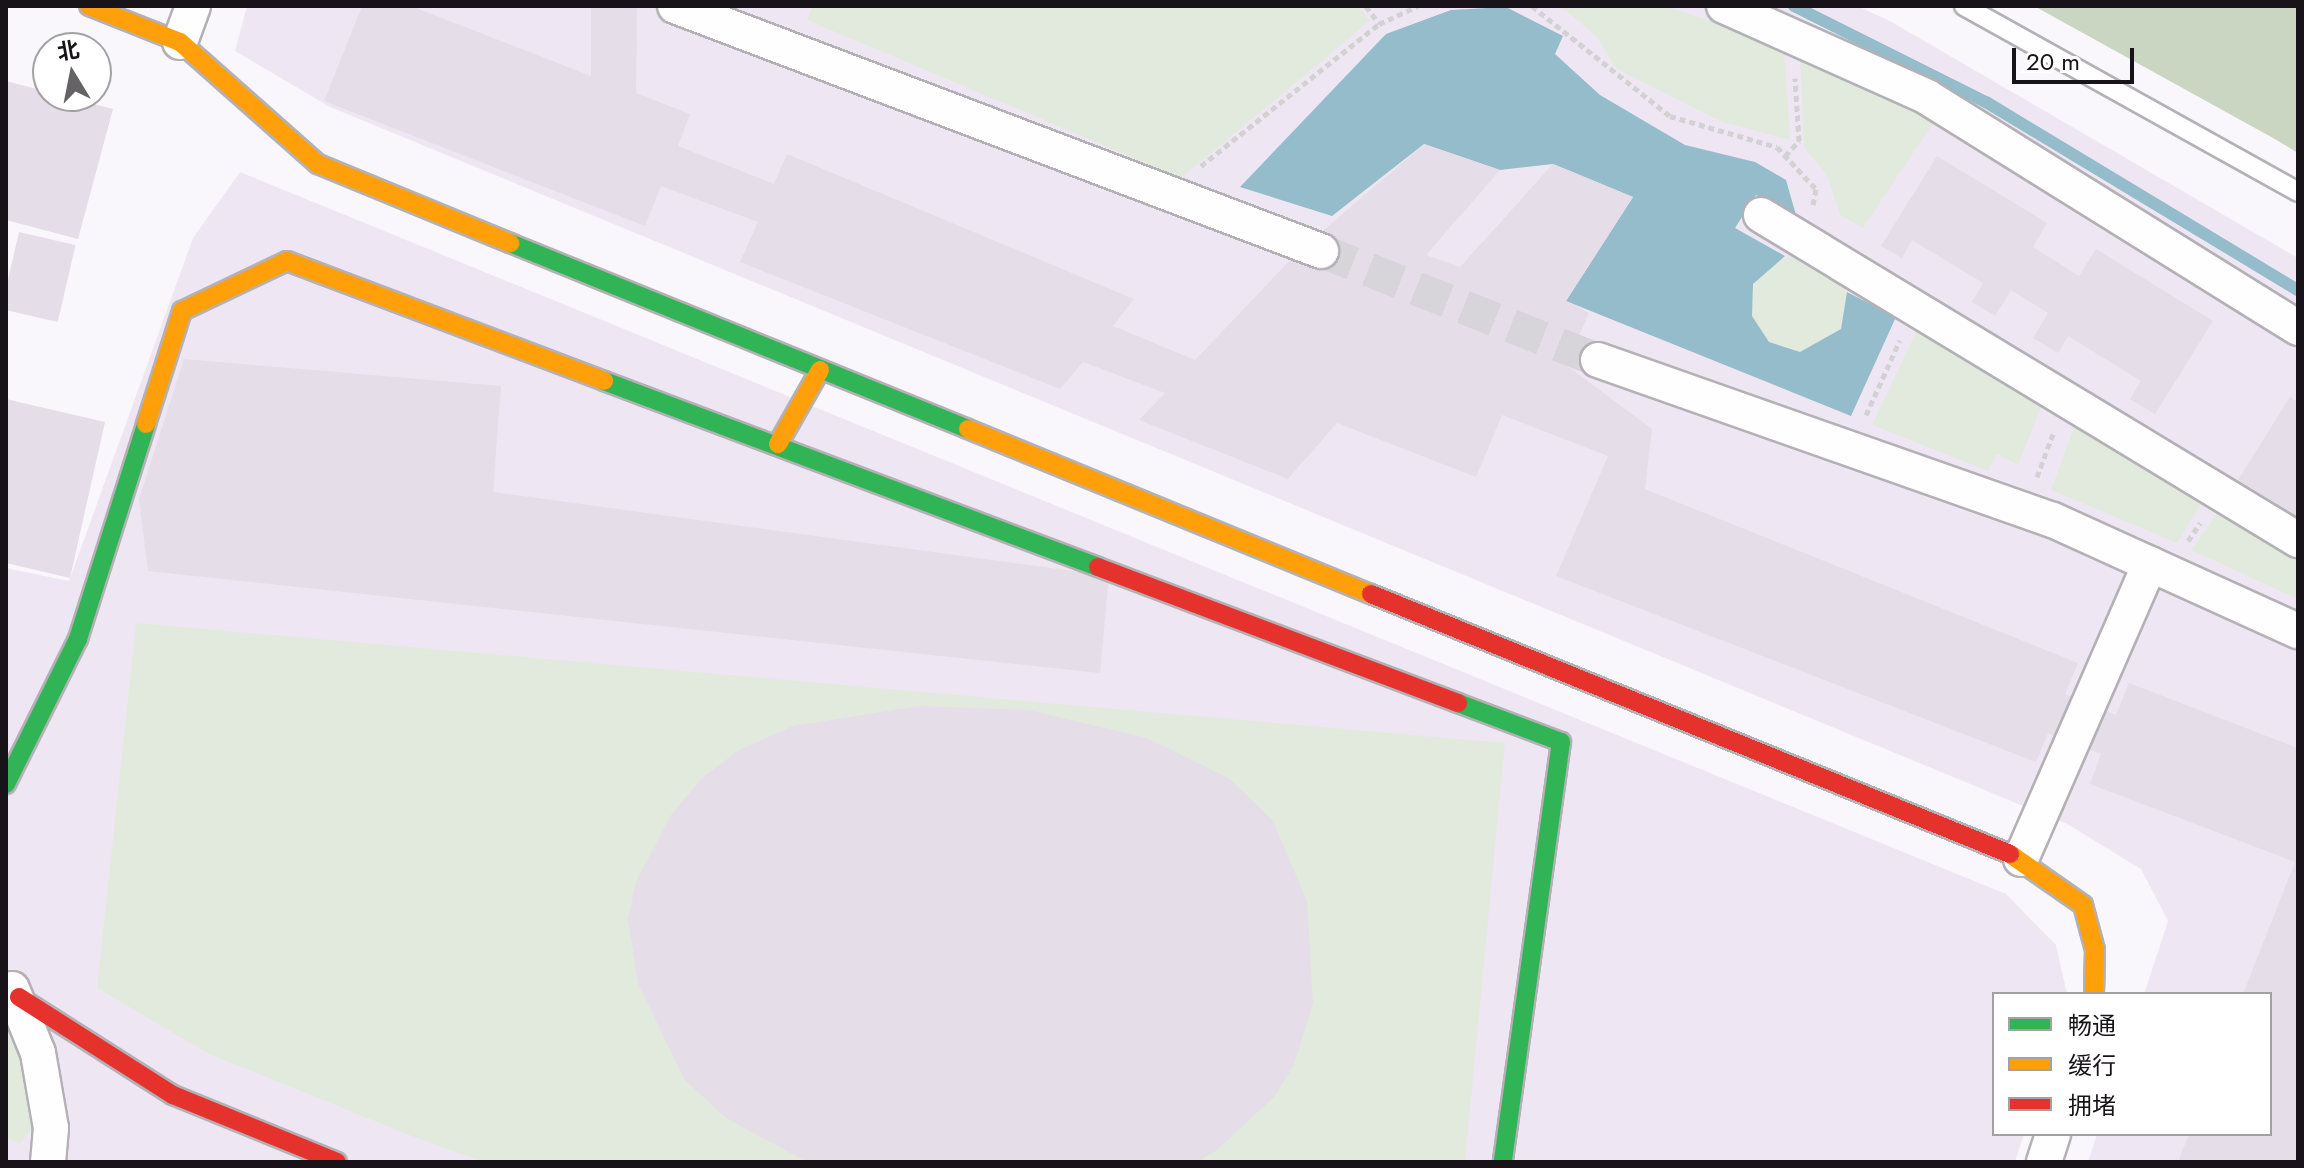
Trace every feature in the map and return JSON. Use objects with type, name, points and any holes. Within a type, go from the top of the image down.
[{"type":"street","points":[[89,6],[180,42],[318,164],[2021,859],[2083,905],[2095,950],[2094,992]]},
{"type":"street","points":[[180,42],[193,6]]},
{"type":"street","points":[[675,6],[1321,251]]},
{"type":"street","points":[[1724,6],[1927,97],[2298,328]]},
{"type":"street","points":[[1761,215],[1808,240],[2298,540]]},
{"type":"street","points":[[6,784],[78,639],[182,311],[287,261],[1561,742],[1503,1162]]},
{"type":"street","points":[[1598,360],[2025,509],[2298,631]]},
{"type":"street","points":[[778,444],[820,370]]},
{"type":"street","points":[[2021,859],[2158,567]]},
{"type":"street","points":[[12,989],[38,1053],[51,1128],[48,1162]]},
{"type":"street","points":[[12,989],[173,1095],[337,1162]]},
{"type":"street","points":[[2044,1162],[2052,1136]]},
{"type":"lane","points":[[1964,6],[2298,192]]},
{"type":"path","points":[[1366,6],[1379,24]]},
{"type":"path","points":[[1171,193],[1379,24],[1418,6]]},
{"type":"path","points":[[1532,6],[1670,116],[1777,147],[1816,189],[1808,240]]},
{"type":"path","points":[[1785,156],[1799,141],[1793,36]]},
{"type":"path","points":[[1851,448],[1915,306]]},
{"type":"path","points":[[2025,509],[2066,399]]},
{"type":"path","points":[[2158,567],[2221,493]]},
{"type":"shaded area","points":[[247,6],[1857,6],[1890,21],[2298,258],[2298,1162],[2088,1162],[2096,1136],[2272,1136],[2272,992],[2145,992],[2168,921],[2141,869],[2067,824],[330,107],[235,51]]},
{"type":"shaded area","points":[[813,6],[1358,6],[1370,21],[1181,178],[807,20]]},
{"type":"shaded area","points":[[1560,6],[1666,6],[1784,46],[1790,140],[1722,122],[1617,69],[1596,36]]},
{"type":"shaded area","points":[[1800,54],[1936,119],[1863,228],[1840,215],[1826,173],[1804,148]]},
{"type":"shaded area","points":[[240,172],[2006,894],[2056,945],[2067,992],[1992,992],[1992,1136],[2023,1136],[2015,1162],[6,1162],[6,568],[69,581],[193,238]]},
{"type":"shaded area","points":[[1790,256],[1808,256],[1826,264],[1839,277],[1847,295],[1844,323],[1826,344],[1808,352],[1790,352],[1772,344],[1759,331],[1751,313],[1751,295],[1759,277],[1772,264]]},
{"type":"shaded area","points":[[1917,330],[2043,402],[2018,465],[1997,454],[1988,471],[1872,425]]},
{"type":"shaded area","points":[[2075,424],[2203,501],[2177,543],[2051,490]]},
{"type":"shaded area","points":[[2218,512],[2298,561],[2298,599],[2191,550]]},
{"type":"shaded area","points":[[136,623],[1505,743],[1465,1162],[484,1162],[209,1054],[97,988]]},
{"type":"shaded area","points":[[6,1026],[18,1041],[29,1089],[33,1127],[20,1144],[6,1138]]},
{"type":"green space","points":[[2034,6],[2298,6],[2298,153],[2273,138]]},
{"type":"water","points":[[1506,7],[1563,36],[1555,54],[1600,95],[1685,145],[1755,162],[1786,180],[1796,215],[1756,195],[1735,228],[1785,256],[1753,284],[1752,316],[1769,342],[1800,352],[1841,329],[1847,292],[1896,317],[1851,416],[1566,301],[1633,197],[1553,164],[1500,170],[1424,144],[1332,216],[1240,187],[1386,34],[1451,10]]},
{"type":"building","points":[[362,6],[411,6],[591,76],[591,6],[637,6],[636,93],[690,114],[678,146],[774,184],[787,154],[1134,299],[1113,326],[1195,360],[1297,253],[1424,144],[1500,170],[1426,255],[1460,267],[1553,164],[1633,197],[1566,301],[1589,313],[1566,365],[1652,429],[1645,489],[2078,663],[2065,694],[2116,715],[2129,683],[2298,748],[2298,1162],[2178,1162],[2188,1136],[2272,1136],[2272,992],[2244,992],[2295,862],[2090,784],[2101,754],[2048,733],[2036,762],[1556,576],[1608,456],[1502,415],[1476,477],[1337,423],[1288,479],[1139,420],[1165,393],[1083,362],[1060,389],[740,262],[758,222],[661,186],[645,226],[324,101]]},
{"type":"building","points":[[6,81],[32,88],[32,112],[112,112],[113,109],[78,239],[6,220]]},
{"type":"building","points":[[1937,156],[2047,223],[2033,247],[2079,276],[2096,249],[2213,321],[2155,414],[2130,399],[2141,381],[2068,336],[2058,353],[2033,338],[2048,313],[2011,290],[1995,316],[1972,302],[1983,283],[1912,240],[1902,258],[1881,246]]},
{"type":"building","points":[[19,232],[76,245],[58,322],[6,310],[6,288]]},
{"type":"building","points":[[184,359],[501,386],[493,492],[1109,576],[1100,673],[148,571],[139,499]]},
{"type":"building","points":[[2290,397],[2298,402],[2298,517],[2238,480]]},
{"type":"building","points":[[6,399],[105,422],[70,578],[6,563]]},
{"type":"building","points":[[920,706],[1028,710],[1147,738],[1230,779],[1273,821],[1307,901],[1313,1004],[1294,1065],[1275,1096],[1217,1150],[1197,1162],[807,1162],[726,1118],[685,1080],[638,984],[628,919],[636,882],[671,815],[703,777],[739,750],[793,726]]},
{"type":"waterway","points":[[1794,6],[1986,102],[2298,290]]},
{"type":"tunnel","points":[[1321,251],[1598,360]]},
{"type":"traffic: fast","points":[[510,243],[968,429]]},
{"type":"traffic: fast","points":[[604,381],[1098,567]]},
{"type":"traffic: fast","points":[[6,784],[78,639],[146,424]]},
{"type":"traffic: fast","points":[[1458,703],[1561,742],[1503,1162]]},
{"type":"traffic: slow","points":[[89,6],[180,42],[318,164],[510,243]]},
{"type":"traffic: slow","points":[[146,424],[182,311],[287,261],[604,381]]},
{"type":"traffic: slow","points":[[778,444],[820,370]]},
{"type":"traffic: slow","points":[[968,429],[1371,594]]},
{"type":"traffic: slow","points":[[2010,854],[2083,905],[2095,950],[2094,992]]},
{"type":"traffic: jam","points":[[1098,567],[1458,703]]},
{"type":"traffic: jam","points":[[1371,594],[2010,854]]},
{"type":"traffic: jam","points":[[19,997],[173,1095],[337,1162]]}]
